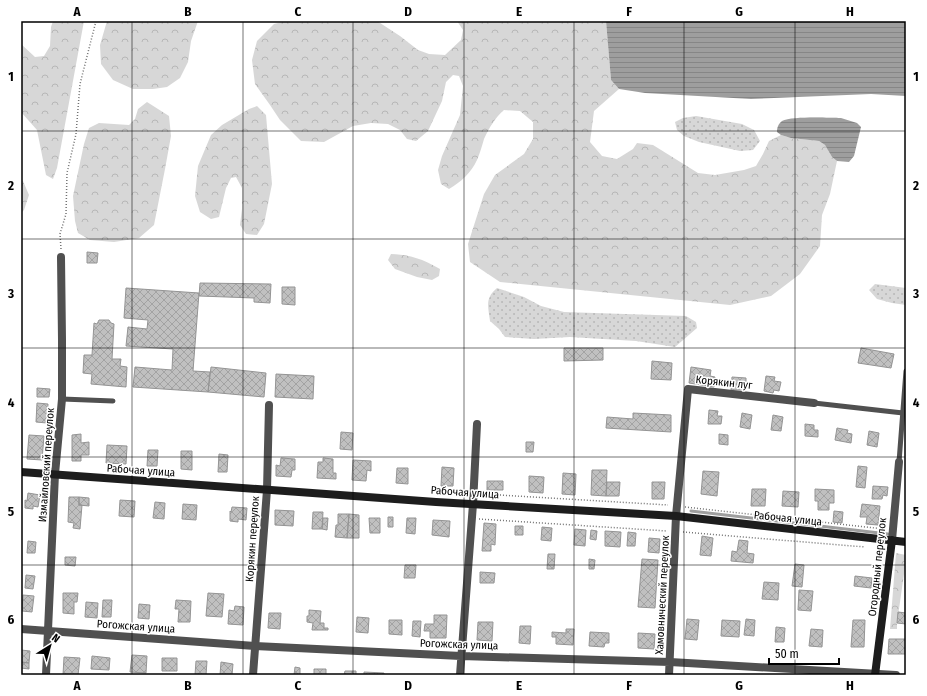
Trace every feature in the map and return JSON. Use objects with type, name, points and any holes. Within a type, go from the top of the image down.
[{"type":"main road","name":"Рабочая улица","points":[[21,472],[473,504],[676,516],[906,542]]},
{"type":"main road","name":"Огородный переулок","points":[[875,674],[892,540]]},
{"type":"street","name":"Измайловский переулок","points":[[46,675],[55,474],[62,400],[61,257]]},
{"type":"street","name":"Корякин луг","points":[[676,516],[688,389],[814,403]]},
{"type":"street","name":"Корякин переулок","points":[[253,675],[267,490],[269,405]]},
{"type":"street","points":[[460,675],[473,504],[477,424]]},
{"type":"street","name":"Огородный переулок","points":[[892,540],[899,462]]},
{"type":"street","name":"Хамовнический переулок","points":[[669,675],[676,516]]},
{"type":"street","name":"Рогожская улица","points":[[21,629],[255,646],[461,656],[670,662],[896,675]]},
{"type":"lane","points":[[899,462],[906,371]]},
{"type":"lane","points":[[62,400],[114,401]]},
{"type":"lane","points":[[814,403],[903,413]]},
{"type":"path","points":[[61,257],[60,234],[66,214],[67,173],[76,134],[80,84],[96,21]]},
{"type":"path","points":[[472,518],[867,547]]},
{"type":"green space","points":[[53,21],[84,21],[57,168],[53,179],[46,175],[37,130],[21,112],[21,44],[35,57],[44,56],[50,46],[51,27]]},
{"type":"green space","points":[[107,21],[198,21],[191,41],[188,62],[180,78],[167,87],[153,89],[133,89],[113,80],[101,64],[100,45]]},
{"type":"green space","points":[[286,21],[377,21],[418,50],[429,54],[445,55],[461,40],[463,30],[457,21],[606,21],[611,80],[619,89],[594,111],[590,142],[602,156],[617,159],[633,149],[637,143],[653,145],[698,173],[715,175],[744,170],[756,166],[769,141],[781,135],[791,138],[819,141],[825,145],[832,157],[837,161],[830,194],[822,215],[820,246],[800,274],[771,296],[730,305],[500,282],[470,262],[468,244],[484,194],[495,175],[524,154],[533,139],[533,122],[520,111],[504,110],[488,131],[472,169],[462,180],[449,189],[441,184],[438,170],[442,156],[460,115],[463,86],[459,76],[453,75],[446,82],[442,101],[428,131],[416,141],[407,139],[400,130],[388,124],[371,123],[353,126],[324,142],[301,141],[280,120],[255,84],[252,60],[257,41],[274,24]]},
{"type":"green space","points":[[147,102],[169,116],[171,136],[154,225],[139,238],[114,242],[90,240],[78,233],[75,221],[73,196],[84,144],[89,128],[99,123],[129,125],[135,119],[138,109]]},
{"type":"green space","points":[[257,106],[266,115],[272,184],[264,224],[257,235],[246,234],[240,225],[242,188],[236,177],[231,178],[226,188],[219,217],[211,219],[200,212],[195,196],[198,166],[211,135],[222,125]]},
{"type":"green space","points":[[696,116],[742,124],[754,130],[760,141],[753,150],[740,151],[699,142],[684,136],[677,130],[675,122],[683,118]]},
{"type":"green space","points":[[21,180],[23,181],[29,195],[24,210],[21,213]]},
{"type":"green space","points":[[391,254],[405,255],[428,263],[440,269],[439,276],[432,280],[417,277],[395,269],[388,260]]},
{"type":"green space","points":[[875,284],[906,288],[906,305],[877,299],[869,290]]},
{"type":"green space","points":[[497,288],[524,297],[541,306],[564,312],[686,316],[696,322],[697,328],[675,347],[636,341],[570,337],[534,339],[505,337],[490,321],[488,303],[491,295]]},
{"type":"green space","points":[[896,553],[906,555],[906,560],[897,629],[890,629]]},
{"type":"shaded area","points":[[606,21],[906,21],[906,96],[871,94],[751,99],[645,93],[619,89],[611,80]]},
{"type":"shaded area","points":[[841,118],[857,123],[861,127],[854,156],[849,162],[837,161],[832,157],[825,145],[819,141],[791,138],[777,132],[780,123],[787,119]]},
{"type":"building","points":[[87,252],[98,253],[97,263],[87,263]]},
{"type":"building","points":[[200,283],[271,284],[270,303],[254,302],[254,298],[199,296]]},
{"type":"building","points":[[282,287],[295,287],[295,305],[282,304]]},
{"type":"building","points":[[126,288],[199,293],[193,371],[210,372],[208,392],[133,387],[135,367],[172,370],[173,349],[126,346],[128,327],[147,329],[148,320],[124,318]]},
{"type":"building","points":[[99,320],[109,320],[114,324],[112,359],[121,359],[120,366],[127,367],[126,387],[91,384],[92,374],[83,373],[84,355],[92,355],[94,323],[97,324]]},
{"type":"building","points":[[564,348],[603,348],[603,360],[564,361]]},
{"type":"building","points":[[861,348],[894,354],[891,368],[858,363]]},
{"type":"building","points":[[652,361],[672,363],[671,380],[651,379]]},
{"type":"building","points":[[211,367],[266,373],[264,397],[208,392]]},
{"type":"building","points":[[691,367],[711,370],[710,376],[715,377],[714,387],[689,383]]},
{"type":"building","points":[[276,374],[314,376],[313,399],[275,397]]},
{"type":"building","points":[[766,376],[775,377],[774,381],[781,382],[779,391],[774,390],[773,393],[764,391]]},
{"type":"building","points":[[732,377],[746,378],[746,382],[750,383],[749,388],[745,388],[745,390],[731,390]]},
{"type":"building","points":[[37,388],[50,389],[49,397],[37,397]]},
{"type":"building","points":[[37,403],[48,404],[47,423],[36,422]]},
{"type":"building","points":[[709,410],[718,411],[717,416],[722,416],[721,424],[708,424]]},
{"type":"building","points":[[633,413],[671,415],[671,432],[606,428],[607,417],[633,419]]},
{"type":"building","points":[[742,413],[752,415],[750,429],[740,427]]},
{"type":"building","points":[[773,415],[783,417],[781,431],[771,430]]},
{"type":"building","points":[[805,424],[814,425],[814,430],[818,430],[818,437],[805,436]]},
{"type":"building","points":[[837,428],[848,430],[847,433],[852,434],[851,443],[835,440]]},
{"type":"building","points":[[869,431],[879,433],[877,447],[867,445]]},
{"type":"building","points":[[341,432],[353,433],[352,450],[340,449]]},
{"type":"building","points":[[81,434],[81,443],[89,442],[89,455],[81,455],[81,461],[72,461],[72,435]]},
{"type":"building","points":[[719,434],[728,435],[728,445],[719,444]]},
{"type":"building","points":[[29,435],[44,436],[42,460],[27,459]]},
{"type":"building","points":[[526,442],[534,442],[533,452],[526,452]]},
{"type":"building","points":[[107,445],[127,446],[126,464],[106,463]]},
{"type":"building","points":[[148,450],[158,450],[157,466],[147,466]]},
{"type":"building","points":[[181,451],[192,451],[192,470],[181,469]]},
{"type":"building","points":[[219,454],[228,455],[227,472],[218,472]]},
{"type":"building","points":[[281,458],[295,459],[295,470],[292,470],[291,477],[276,476],[276,465],[280,466]]},
{"type":"building","points":[[323,458],[333,459],[333,473],[336,473],[336,479],[317,478],[318,462],[323,462]]},
{"type":"building","points":[[353,460],[371,461],[371,471],[367,470],[366,481],[352,480]]},
{"type":"building","points":[[858,466],[867,467],[865,488],[856,487]]},
{"type":"building","points":[[442,467],[454,468],[453,486],[441,486]]},
{"type":"building","points":[[397,468],[408,468],[408,484],[396,483]]},
{"type":"building","points":[[592,470],[607,470],[606,496],[591,495]]},
{"type":"building","points":[[703,471],[719,472],[717,496],[701,494]]},
{"type":"building","points":[[563,473],[576,474],[575,495],[562,494]]},
{"type":"building","points":[[529,476],[544,477],[543,493],[529,492]]},
{"type":"building","points":[[487,481],[503,481],[503,490],[487,490]]},
{"type":"building","points":[[607,482],[620,482],[619,496],[606,496]]},
{"type":"building","points":[[652,482],[665,482],[664,499],[652,499]]},
{"type":"building","points":[[873,486],[888,487],[887,496],[883,495],[882,499],[872,499]]},
{"type":"building","points":[[752,489],[766,489],[765,506],[751,506]]},
{"type":"building","points":[[815,489],[834,490],[834,503],[829,503],[829,510],[818,510],[818,501],[815,501]]},
{"type":"building","points":[[783,491],[799,492],[798,507],[782,506]]},
{"type":"building","points":[[28,493],[40,495],[38,507],[33,506],[33,509],[25,508],[25,500],[27,501]]},
{"type":"building","points":[[69,497],[79,497],[79,505],[82,505],[80,529],[73,528],[74,523],[68,522]]},
{"type":"building","points":[[79,497],[89,498],[89,506],[79,505]]},
{"type":"building","points":[[120,500],[135,501],[134,517],[119,516]]},
{"type":"building","points":[[155,502],[165,503],[164,519],[153,518]]},
{"type":"building","points":[[183,504],[197,505],[196,520],[182,519]]},
{"type":"building","points":[[862,504],[880,506],[878,525],[866,524],[867,517],[860,517]]},
{"type":"building","points":[[232,507],[247,508],[246,520],[238,519],[238,522],[230,521],[230,511],[231,512]]},
{"type":"building","points":[[275,510],[294,511],[293,526],[275,525]]},
{"type":"building","points":[[834,511],[843,512],[842,523],[833,522]]},
{"type":"building","points":[[313,512],[323,512],[322,529],[312,529]]},
{"type":"building","points":[[338,514],[349,514],[347,538],[335,537],[336,525],[338,525]]},
{"type":"building","points":[[349,514],[359,515],[359,538],[347,538]]},
{"type":"building","points":[[388,517],[393,517],[393,527],[388,527]]},
{"type":"building","points":[[323,518],[328,518],[327,530],[322,529]]},
{"type":"building","points":[[369,518],[380,518],[380,533],[370,533]]},
{"type":"building","points":[[407,518],[416,518],[415,534],[406,533]]},
{"type":"building","points":[[433,520],[450,521],[449,537],[432,535]]},
{"type":"building","points":[[484,523],[496,524],[495,545],[491,544],[491,551],[482,551]]},
{"type":"building","points":[[515,526],[523,526],[523,535],[515,535]]},
{"type":"building","points":[[542,527],[552,528],[551,541],[541,540]]},
{"type":"building","points":[[575,529],[586,530],[585,546],[574,545]]},
{"type":"building","points":[[591,530],[597,531],[596,540],[590,539]]},
{"type":"building","points":[[605,531],[621,532],[620,547],[605,546]]},
{"type":"building","points":[[628,532],[636,533],[635,546],[627,546]]},
{"type":"building","points":[[702,536],[713,538],[711,556],[700,555]]},
{"type":"building","points":[[649,538],[660,539],[659,553],[648,552]]},
{"type":"building","points":[[739,540],[748,541],[747,553],[754,554],[753,563],[731,561],[732,551],[737,552]]},
{"type":"building","points":[[28,541],[36,542],[35,553],[27,553]]},
{"type":"building","points":[[548,554],[555,554],[554,569],[547,569]]},
{"type":"building","points":[[65,557],[76,557],[75,566],[65,565]]},
{"type":"building","points":[[589,559],[595,560],[594,569],[589,569]]},
{"type":"building","points":[[642,559],[658,560],[655,608],[638,607]]},
{"type":"building","points":[[795,564],[804,565],[802,587],[792,586]]},
{"type":"building","points":[[405,565],[416,565],[415,578],[404,578]]},
{"type":"building","points":[[480,572],[495,573],[494,583],[480,583]]},
{"type":"building","points":[[26,575],[35,576],[33,589],[25,588]]},
{"type":"building","points":[[855,576],[872,578],[871,588],[854,586]]},
{"type":"building","points":[[764,582],[779,583],[778,600],[762,599]]},
{"type":"building","points":[[799,590],[813,591],[811,611],[798,610]]},
{"type":"building","points":[[63,593],[78,593],[77,602],[74,602],[74,614],[63,613]]},
{"type":"building","points":[[208,593],[224,594],[222,617],[206,616]]},
{"type":"building","points":[[23,595],[34,596],[32,612],[22,611]]},
{"type":"building","points":[[103,600],[112,600],[111,617],[102,617]]},
{"type":"building","points":[[176,600],[191,601],[190,622],[178,622],[179,609],[175,609]]},
{"type":"building","points":[[86,602],[98,603],[97,618],[85,617]]},
{"type":"building","points":[[139,604],[150,605],[149,619],[138,618]]},
{"type":"building","points":[[235,606],[244,607],[243,625],[228,624],[229,610],[234,611]]},
{"type":"building","points":[[309,610],[321,611],[320,623],[324,623],[324,628],[328,628],[328,630],[312,630],[313,623],[307,622]]},
{"type":"building","points":[[898,612],[906,613],[906,624],[897,623]]},
{"type":"building","points":[[269,613],[281,613],[280,629],[268,628]]},
{"type":"building","points":[[434,615],[447,615],[446,638],[430,638],[430,631],[424,631],[425,624],[434,624]]},
{"type":"building","points":[[357,617],[369,618],[368,633],[356,632]]},
{"type":"building","points":[[687,619],[699,620],[697,640],[685,639]]},
{"type":"building","points":[[746,619],[755,620],[754,636],[744,635]]},
{"type":"building","points":[[389,620],[402,620],[402,635],[389,634]]},
{"type":"building","points":[[722,620],[740,621],[739,637],[721,636]]},
{"type":"building","points":[[853,620],[865,620],[864,647],[851,647]]},
{"type":"building","points":[[413,621],[421,621],[420,637],[412,636]]},
{"type":"building","points":[[478,622],[493,622],[492,641],[477,640]]},
{"type":"building","points":[[520,626],[531,626],[530,644],[519,643]]},
{"type":"building","points":[[776,627],[785,628],[784,642],[775,642]]},
{"type":"building","points":[[566,629],[574,629],[573,645],[556,644],[556,637],[552,637],[552,632],[566,633]]},
{"type":"building","points":[[811,629],[823,630],[822,647],[809,646]]},
{"type":"building","points":[[590,632],[609,633],[609,643],[605,643],[604,647],[589,646]]},
{"type":"building","points":[[638,633],[655,634],[654,649],[638,648]]},
{"type":"building","points":[[889,639],[906,639],[906,654],[888,654]]},
{"type":"building","points":[[21,650],[30,651],[29,663],[21,662]]},
{"type":"building","points":[[132,655],[147,656],[146,673],[130,672]]},
{"type":"building","points":[[92,656],[110,658],[109,670],[91,669]]},
{"type":"building","points":[[64,657],[80,658],[78,675],[63,675]]},
{"type":"building","points":[[162,658],[177,658],[177,671],[162,671]]},
{"type":"building","points":[[196,661],[207,661],[206,675],[195,675]]},
{"type":"building","points":[[21,662],[29,663],[29,669],[21,668]]},
{"type":"building","points":[[221,662],[233,664],[232,675],[220,675]]},
{"type":"building","points":[[295,667],[300,668],[300,675],[294,675]]},
{"type":"building","points":[[314,669],[326,669],[326,675],[314,675]]},
{"type":"building","points":[[345,671],[356,671],[356,675],[344,675]]},
{"type":"building","points":[[364,672],[384,673],[384,675],[364,675]]},
{"type":"waterway","points":[[691,511],[888,534]]}]
